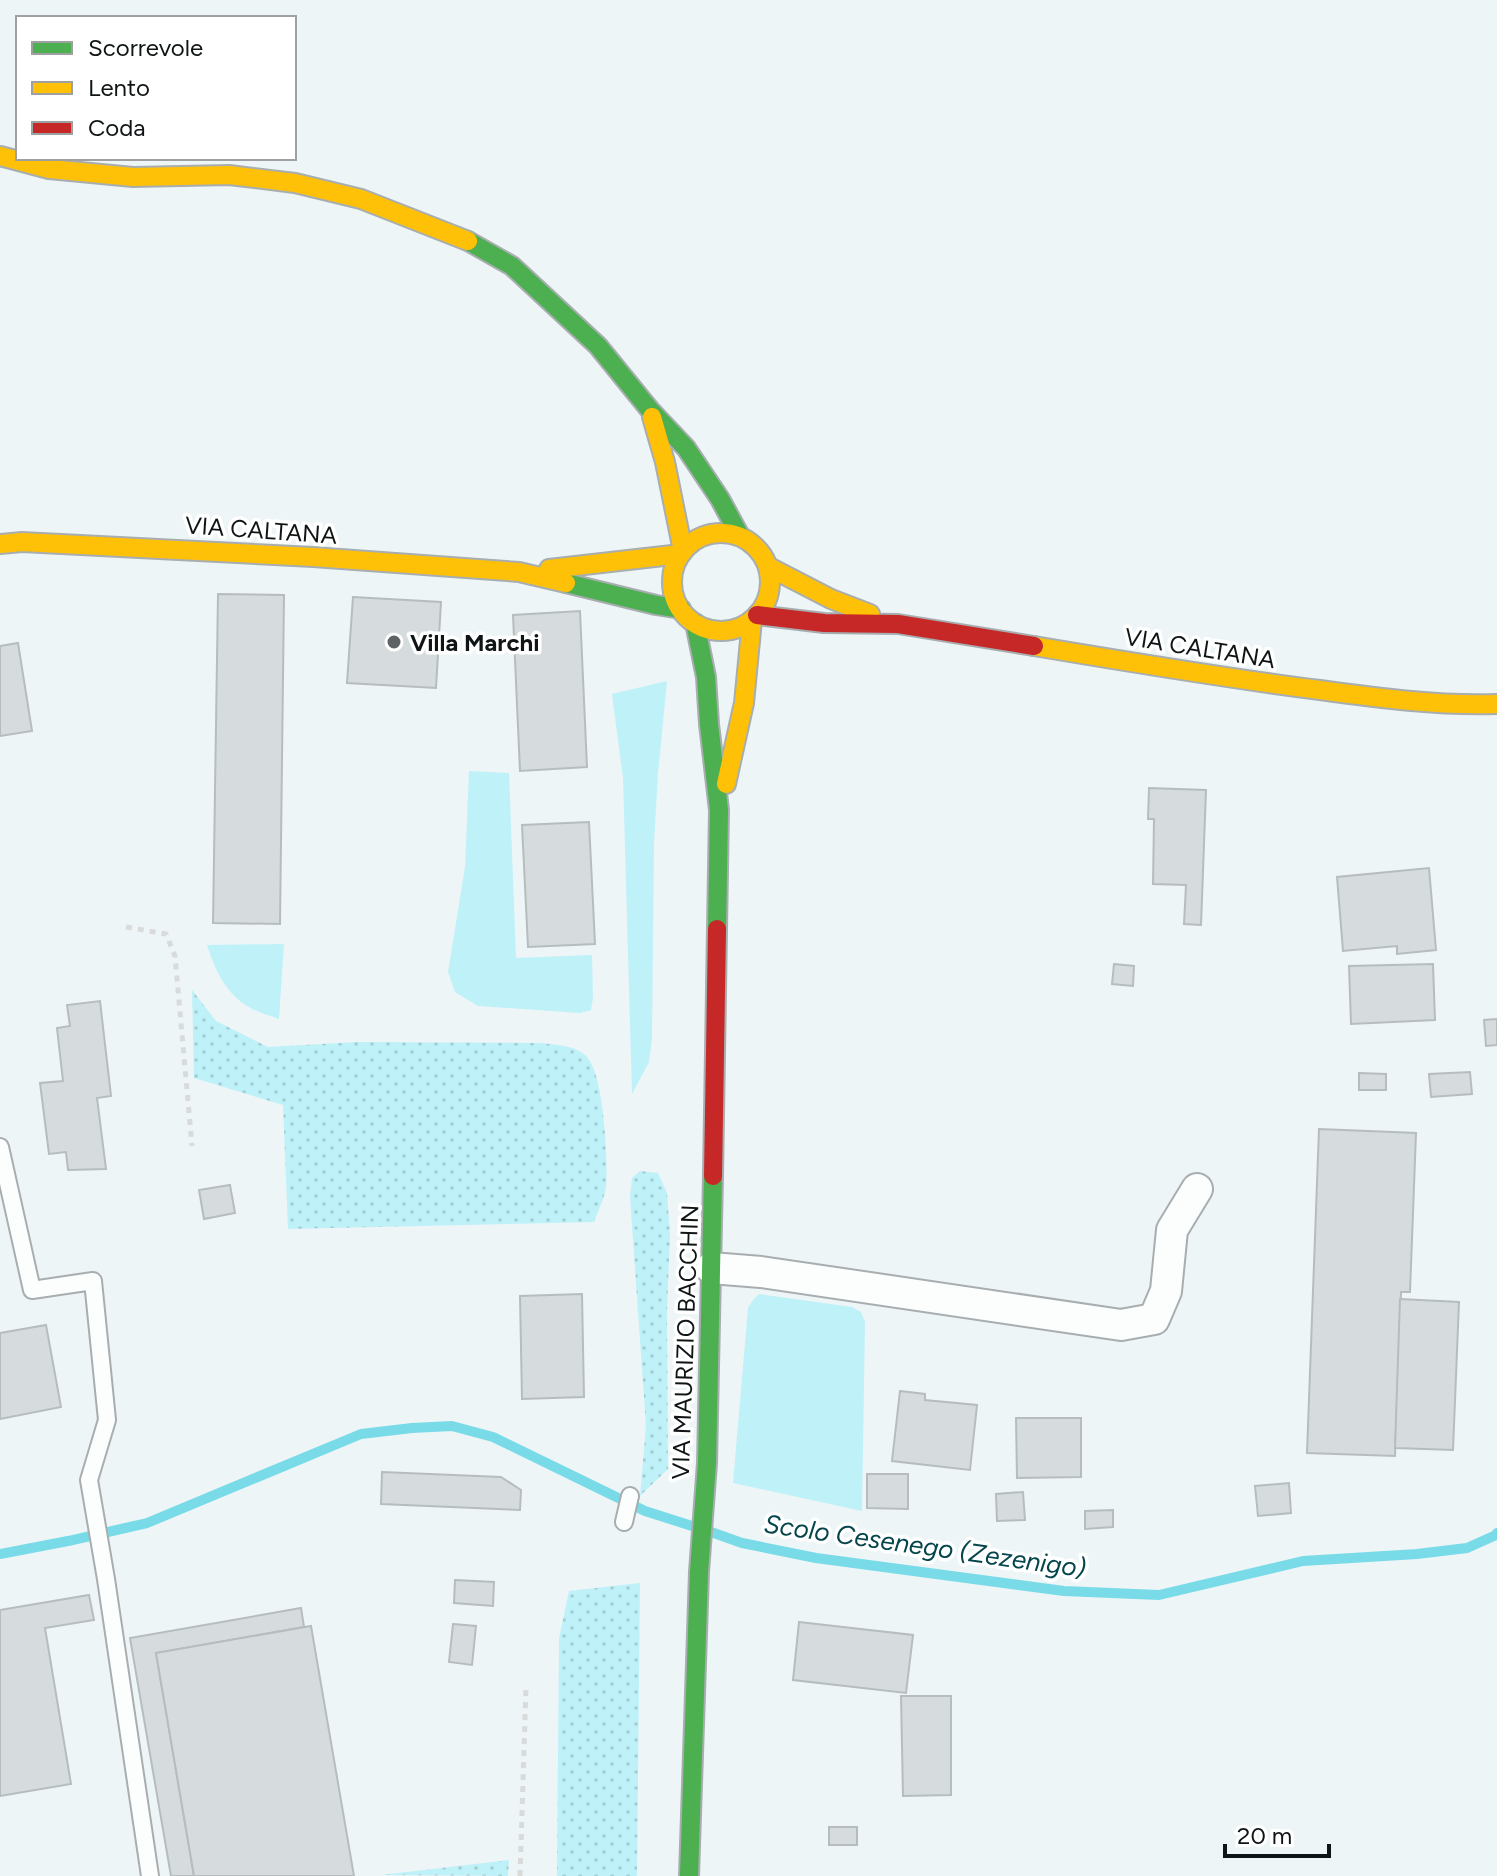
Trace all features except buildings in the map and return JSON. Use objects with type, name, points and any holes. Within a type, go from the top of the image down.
[{"type":"main road","points":[[0,156],[49,169],[119,176],[229,175],[295,183],[361,199],[463,238],[512,266],[598,346],[650,410],[686,448],[740,536]]},
{"type":"main road","points":[[650,410],[665,462],[682,552]]},
{"type":"main road","points":[[709,534],[740,536],[762,554],[769,567],[769,593],[755,618],[724,631],[709,629],[695,623],[681,609],[672,587],[673,575],[682,552],[695,540],[709,534]]},
{"type":"main road","name":"VIA CALTANA","points":[[0,544],[22,542],[155,548],[519,572],[681,609]]},
{"type":"main road","name":"VIA CALTANA","points":[[519,572],[682,552]]},
{"type":"main road","name":"VIA CALTANA","points":[[769,567],[831,599],[898,624]]},
{"type":"main road","name":"VIA CALTANA","points":[[755,618],[898,624],[1232,679],[1390,699],[1463,705],[1497,704]]},
{"type":"main road","name":"VIA MAURIZIO BACCHIN","points":[[719,810],[737,743],[755,618]]},
{"type":"main road","name":"VIA MAURIZIO BACCHIN","points":[[689,1876],[699,1572],[707,1463],[719,810],[706,677],[695,623]]},
{"type":"street","points":[[711,1268],[761,1272],[1121,1325],[1154,1319],[1166,1291],[1172,1230],[1197,1189]]},
{"type":"lane","points":[[0,1147],[32,1290],[93,1281],[107,1420],[89,1480],[150,1876]]},
{"type":"lane","points":[[624,1522],[630,1496]]},
{"type":"path","points":[[126,927],[166,934],[175,956],[192,1146]]},
{"type":"path","points":[[520,1876],[526,1687]]},
{"type":"shaded area","points":[[667,681],[654,843],[652,1038],[649,1062],[632,1094],[623,778],[612,694]]},
{"type":"shaded area","points":[[469,771],[509,773],[516,958],[592,955],[591,1010],[580,1013],[478,1006],[455,992],[448,972],[465,867]]},
{"type":"shaded area","points":[[284,944],[279,1019],[252,1009],[231,992],[221,978],[207,945]]},
{"type":"shaded area","points":[[192,990],[216,1021],[268,1047],[357,1042],[541,1043],[577,1050],[587,1057],[593,1067],[604,1119],[606,1186],[594,1222],[288,1229],[283,1105],[194,1078]]},
{"type":"shaded area","points":[[640,1171],[658,1173],[667,1193],[670,1235],[668,1469],[640,1496],[646,1426],[630,1197],[632,1178]]},
{"type":"shaded area","points":[[759,1294],[852,1307],[861,1312],[865,1322],[862,1511],[733,1483],[748,1308]]},
{"type":"shaded area","points":[[640,1583],[637,1876],[557,1876],[559,1639],[569,1591]]},
{"type":"shaded area","points":[[509,1860],[508,1876],[381,1875]]},
{"type":"waterway","name":"Scolo Cesenego (Zezenigo)","points":[[0,1554],[147,1523],[361,1434],[452,1426],[493,1437],[645,1511],[692,1526]]},
{"type":"waterway","name":"Scolo Cesenego (Zezenigo)","points":[[711,1532],[742,1543],[816,1558],[1064,1591],[1159,1595],[1303,1561],[1467,1548],[1497,1533]]},
{"type":"traffic: fast","points":[[468,241],[512,266],[598,346],[650,410],[686,448],[740,536]]},
{"type":"traffic: fast","points":[[566,583],[681,609]]},
{"type":"traffic: fast","points":[[695,623],[706,677],[719,810],[717,929]]},
{"type":"traffic: fast","points":[[689,1876],[699,1572],[707,1463],[713,1176]]},
{"type":"traffic: slow","points":[[0,156],[49,169],[133,177],[229,175],[295,183],[361,199],[468,241]]},
{"type":"traffic: slow","points":[[652,417],[665,462],[683,551]]},
{"type":"traffic: slow","points":[[721,533],[740,537],[756,547],[766,563],[770,582],[766,601],[756,617],[740,627],[721,631],[702,627],[686,617],[676,601],[672,582],[676,563],[686,547],[702,537],[721,533]]},
{"type":"traffic: slow","points":[[0,544],[22,542],[313,557],[519,572],[566,583]]},
{"type":"traffic: slow","points":[[549,569],[681,554]]},
{"type":"traffic: slow","points":[[769,567],[831,599],[870,614]]},
{"type":"traffic: slow","points":[[726,784],[744,703],[752,620]]},
{"type":"traffic: slow","points":[[1034,646],[1364,696],[1431,703],[1497,704]]},
{"type":"traffic: jam","points":[[757,615],[824,623],[898,624],[1034,646]]},
{"type":"traffic: jam","points":[[713,1176],[717,929]]},
{"type":"place","name":"Villa Marchi","points":[[394,642]]}]
